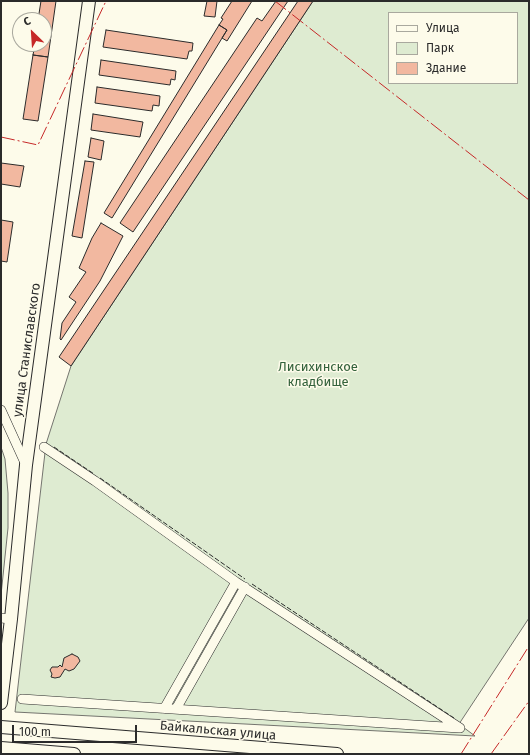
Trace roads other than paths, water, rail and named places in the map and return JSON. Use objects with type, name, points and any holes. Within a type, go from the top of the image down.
[{"type":"main road","name":"улица Станиславского","points":[[1,703],[6,619],[89,1]]},
{"type":"main road","name":"Байкальская улица","points":[[1,727],[337,754]]},
{"type":"main road","points":[[1,748],[74,754]]},
{"type":"street","points":[[1,410],[26,465]]},
{"type":"street","points":[[22,699],[460,728],[236,582],[96,481],[44,447]]},
{"type":"street","points":[[164,709],[236,582]]},
{"type":"street","points":[[176,709],[245,587]]},
{"type":"park label","name":"Лисихинское кладбище","points":[[318,374]]}]
